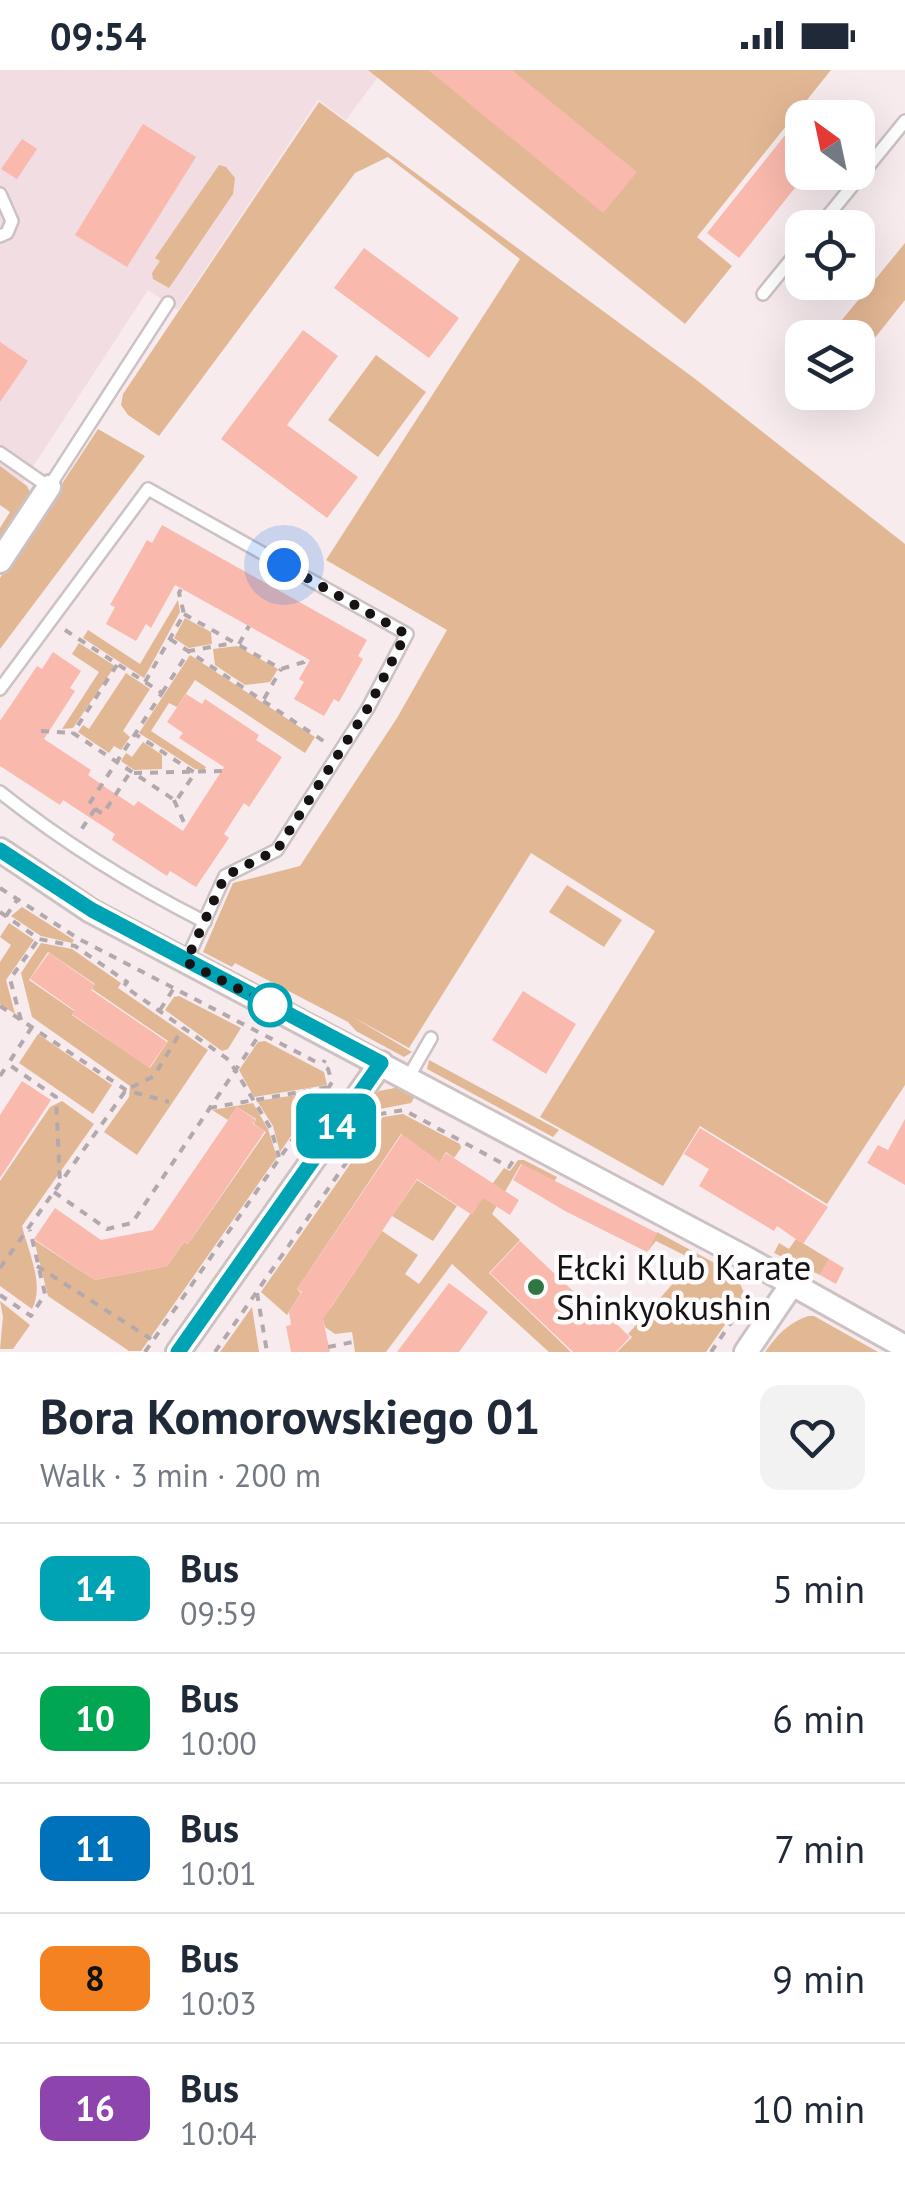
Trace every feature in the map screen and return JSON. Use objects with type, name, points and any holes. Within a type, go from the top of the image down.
[{"type":"street","points":[[0,561],[49,487]]},
{"type":"street","points":[[0,850],[92,910],[186,962],[381,1063],[905,1347]]},
{"type":"street","points":[[178,1352],[381,1063]]},
{"type":"street","points":[[746,1352],[792,1284]]},
{"type":"lane","points":[[833,210],[905,121]]},
{"type":"lane","points":[[0,194],[12,221],[7,233],[0,236]]},
{"type":"lane","points":[[764,294],[785,267]]},
{"type":"lane","points":[[0,453],[49,487],[168,303]]},
{"type":"lane","points":[[0,689],[148,490],[406,634],[368,708],[277,850],[225,876],[186,962]]},
{"type":"lane","points":[[0,792],[144,892],[205,922]]},
{"type":"lane","points":[[408,1078],[431,1038]]},
{"type":"path","points":[[144,682],[184,614],[181,588]]},
{"type":"path","points":[[184,614],[281,669]]},
{"type":"path","points":[[132,772],[103,814],[89,804],[189,651],[237,644],[249,626]]},
{"type":"path","points":[[63,628],[162,694]]},
{"type":"path","points":[[170,639],[332,746]]},
{"type":"path","points":[[263,701],[281,669],[306,658]]},
{"type":"path","points":[[73,733],[118,664]]},
{"type":"path","points":[[41,731],[73,733],[117,762],[174,800],[186,827]]},
{"type":"path","points":[[135,734],[193,772]]},
{"type":"path","points":[[132,772],[222,771]]},
{"type":"path","points":[[174,800],[193,772]]},
{"type":"path","points":[[70,844],[95,808]]},
{"type":"path","points":[[0,888],[88,944],[328,1069],[330,1087],[145,1352]]},
{"type":"path","points":[[16,900],[3,914],[39,939],[74,946],[128,982]]},
{"type":"path","points":[[21,1020],[10,980],[39,939]]},
{"type":"path","points":[[83,952],[88,944]]},
{"type":"path","points":[[136,968],[124,986],[229,1060],[271,1129],[279,1157]]},
{"type":"path","points":[[160,1011],[174,988]]},
{"type":"path","points":[[0,1006],[126,1090],[169,1102]]},
{"type":"path","points":[[0,1268],[126,1090],[154,1076],[183,1027]]},
{"type":"path","points":[[0,1076],[32,1028]]},
{"type":"path","points":[[54,1192],[108,1229],[132,1224],[260,1034]]},
{"type":"path","points":[[322,1066],[336,1040]]},
{"type":"path","points":[[8,1064],[56,1097],[60,1184]]},
{"type":"path","points":[[210,1108],[330,1087]]},
{"type":"path","points":[[215,1352],[380,1114],[404,1110],[509,1166],[520,1155]]},
{"type":"path","points":[[0,1295],[31,1316],[45,1294],[29,1227]]},
{"type":"path","points":[[37,1266],[152,1340]]},
{"type":"path","points":[[712,1352],[750,1295],[744,1275]]},
{"type":"path","points":[[257,1292],[267,1352]]},
{"type":"path","points":[[328,1347],[353,1342]]},
{"type":"shaded area","points":[[0,70],[369,70],[378,77],[346,120],[318,100],[178,310],[148,290],[23,482],[0,466]]},
{"type":"shaded area","points":[[368,70],[831,70],[807,100],[785,100],[785,127],[697,237],[732,266],[685,324]]},
{"type":"shaded area","points":[[319,102],[694,378],[905,544],[905,1085],[827,1204],[700,1126],[663,1186],[540,1117],[655,931],[531,853],[409,1048],[351,1016],[412,1052],[404,1057],[356,1031],[348,1022],[235,963],[232,967],[203,952],[233,883],[300,866],[397,718],[447,630],[326,560],[520,259],[388,157],[355,173],[159,436],[128,415],[121,405],[123,394]]},
{"type":"shaded area","points":[[219,165],[235,178],[233,194],[169,288],[153,279],[152,273],[160,261],[155,258]]},
{"type":"shaded area","points":[[905,243],[905,300],[875,338],[875,320],[842,320],[858,300],[875,300],[875,280]]},
{"type":"shaded area","points":[[376,355],[426,392],[378,457],[328,420]]},
{"type":"shaded area","points":[[98,429],[145,456],[0,649],[0,578]]},
{"type":"shaded area","points":[[0,466],[27,486],[31,494],[0,542],[0,528],[10,512],[0,505]]},
{"type":"shaded area","points":[[178,600],[180,612],[144,678],[83,638],[88,630],[140,664]]},
{"type":"shaded area","points":[[185,618],[211,632],[212,644],[189,648],[174,638]]},
{"type":"shaded area","points":[[79,643],[115,666],[73,728],[62,729],[99,672],[72,654]]},
{"type":"shaded area","points":[[237,646],[278,669],[270,682],[245,685],[215,665],[213,649]]},
{"type":"shaded area","points":[[190,655],[315,737],[305,753],[195,680],[177,707],[169,703],[151,731],[206,767],[204,770],[195,769],[139,733]]},
{"type":"shaded area","points":[[126,673],[150,689],[123,731],[130,737],[121,750],[114,746],[109,753],[78,732],[83,725],[89,729]]},
{"type":"shaded area","points":[[143,742],[162,755],[162,769],[134,770],[121,761],[126,753],[132,757]]},
{"type":"shaded area","points":[[567,885],[622,920],[604,947],[549,912]]},
{"type":"shaded area","points":[[22,907],[74,940],[72,943],[41,936],[11,916]]},
{"type":"shaded area","points":[[9,923],[34,940],[6,980],[15,1014],[0,1004],[0,962],[11,945],[0,937]]},
{"type":"shaded area","points":[[41,943],[72,949],[121,983],[118,988],[208,1050],[137,1155],[104,1132],[129,1097],[130,1086],[32,1017],[21,973]],"holes":[[[48,952],[95,984],[92,989],[168,1041],[150,1068],[72,1015],[74,1011],[29,980]]]},
{"type":"shaded area","points":[[179,996],[241,1028],[228,1049],[222,1051],[165,1010]]},
{"type":"shaded area","points":[[38,1034],[112,1085],[93,1114],[19,1063]]},
{"type":"shaded area","points":[[265,1041],[324,1072],[327,1085],[254,1097],[239,1070],[258,1042]]},
{"type":"shaded area","points":[[429,1060],[559,1130],[553,1137],[427,1069]]},
{"type":"shaded area","points":[[400,1087],[417,1093],[411,1103],[375,1110],[364,1103],[379,1091]]},
{"type":"shaded area","points":[[322,1091],[280,1152],[273,1126],[257,1101]]},
{"type":"shaded area","points":[[62,1101],[94,1124],[22,1226],[36,1279],[32,1309],[0,1286],[0,1181],[50,1107]]},
{"type":"shaded area","points":[[253,1103],[268,1129],[277,1157],[141,1351],[129,1351],[48,1296],[34,1240],[95,1280],[167,1266],[184,1242],[188,1244],[266,1132],[254,1124],[256,1119],[237,1107],[228,1120],[212,1110]]},
{"type":"shaded area","points":[[403,1114],[461,1148],[454,1158],[446,1152],[438,1165],[401,1134],[297,1289],[301,1293],[287,1315],[261,1292],[383,1117]]},
{"type":"shaded area","points":[[518,1160],[557,1177],[554,1182],[521,1164],[492,1214],[520,1240],[489,1273],[571,1352],[549,1352],[452,1264],[386,1352],[355,1352],[352,1332],[335,1334],[325,1327],[322,1315],[330,1309],[382,1231],[418,1255],[405,1274],[419,1284],[504,1168],[510,1171]]},
{"type":"shaded area","points":[[417,1180],[457,1206],[433,1241],[392,1216]]},
{"type":"shaded area","points":[[657,1232],[737,1275],[745,1296],[706,1352],[617,1352],[632,1337],[628,1334],[694,1260],[656,1241],[647,1252]]},
{"type":"shaded area","points":[[796,1239],[829,1259],[820,1275],[774,1253],[779,1243],[789,1249]]},
{"type":"shaded area","points":[[0,1301],[30,1325],[13,1349],[0,1349]]},
{"type":"shaded area","points":[[252,1307],[259,1352],[220,1352]]},
{"type":"shaded area","points":[[808,1316],[878,1352],[765,1352],[784,1330]]},
{"type":"building","points":[[428,70],[512,70],[637,172],[603,213]]},
{"type":"building","points":[[143,124],[196,157],[127,267],[75,235]]},
{"type":"building","points":[[785,135],[785,190],[793,190],[739,258],[707,233]]},
{"type":"building","points":[[22,139],[37,149],[17,179],[1,169]]},
{"type":"building","points":[[364,248],[459,318],[429,358],[334,288]]},
{"type":"building","points":[[303,330],[338,356],[287,425],[358,477],[327,518],[221,439]]},
{"type":"building","points":[[0,342],[28,361],[0,402]]},
{"type":"building","points":[[162,525],[367,640],[358,656],[363,659],[339,702],[334,699],[324,716],[294,699],[310,660],[175,585],[151,628],[146,624],[136,641],[106,624],[115,607],[110,605],[147,540],[152,543]]},
{"type":"building","points":[[53,652],[81,671],[70,688],[75,691],[44,739],[91,770],[88,775],[108,789],[134,806],[138,801],[183,831],[224,767],[179,738],[183,733],[167,722],[186,694],[202,704],[205,699],[259,735],[256,740],[282,757],[249,807],[244,803],[224,834],[229,838],[196,887],[170,871],[167,876],[112,840],[115,834],[63,800],[60,805],[0,766],[0,721],[37,666],[42,669]]},
{"type":"building","points":[[49,953],[95,985],[91,990],[167,1042],[149,1068],[30,979]]},
{"type":"building","points":[[523,991],[576,1024],[546,1074],[492,1040]]},
{"type":"building","points":[[22,1081],[51,1100],[0,1178],[0,1115]]},
{"type":"building","points":[[237,1107],[265,1131],[188,1244],[184,1242],[167,1266],[95,1280],[34,1239],[55,1208],[101,1240],[153,1230]]},
{"type":"building","points":[[905,1119],[905,1185],[867,1163],[878,1145],[888,1150]]},
{"type":"building","points":[[700,1128],[828,1207],[803,1244],[777,1226],[774,1231],[699,1186],[709,1169],[684,1154]]},
{"type":"building","points":[[402,1134],[440,1162],[446,1153],[519,1200],[510,1215],[483,1198],[472,1215],[417,1179],[323,1319],[330,1352],[291,1352],[286,1326],[291,1325],[289,1312],[302,1292],[297,1289]]},
{"type":"building","points":[[522,1164],[657,1233],[647,1252],[513,1180]]},
{"type":"building","name":"Ełcki Klub Karate Shinkyokushin","points":[[520,1241],[592,1309],[597,1305],[630,1337],[616,1352],[573,1352],[490,1273]]},
{"type":"building","points":[[829,1259],[844,1268],[836,1284],[820,1275]]},
{"type":"building","points":[[449,1283],[488,1312],[459,1352],[397,1352]]},
{"type":"bus line","name":"14","points":[[0,850],[92,910],[381,1063],[178,1352]]},
{"type":"place","name":"Ełcki Klub Karate Shinkyokushin","points":[[536,1287]]},
{"type":"route","points":[[270,1005],[186,962],[225,876],[277,850],[368,708],[406,634],[284,565]]}]
